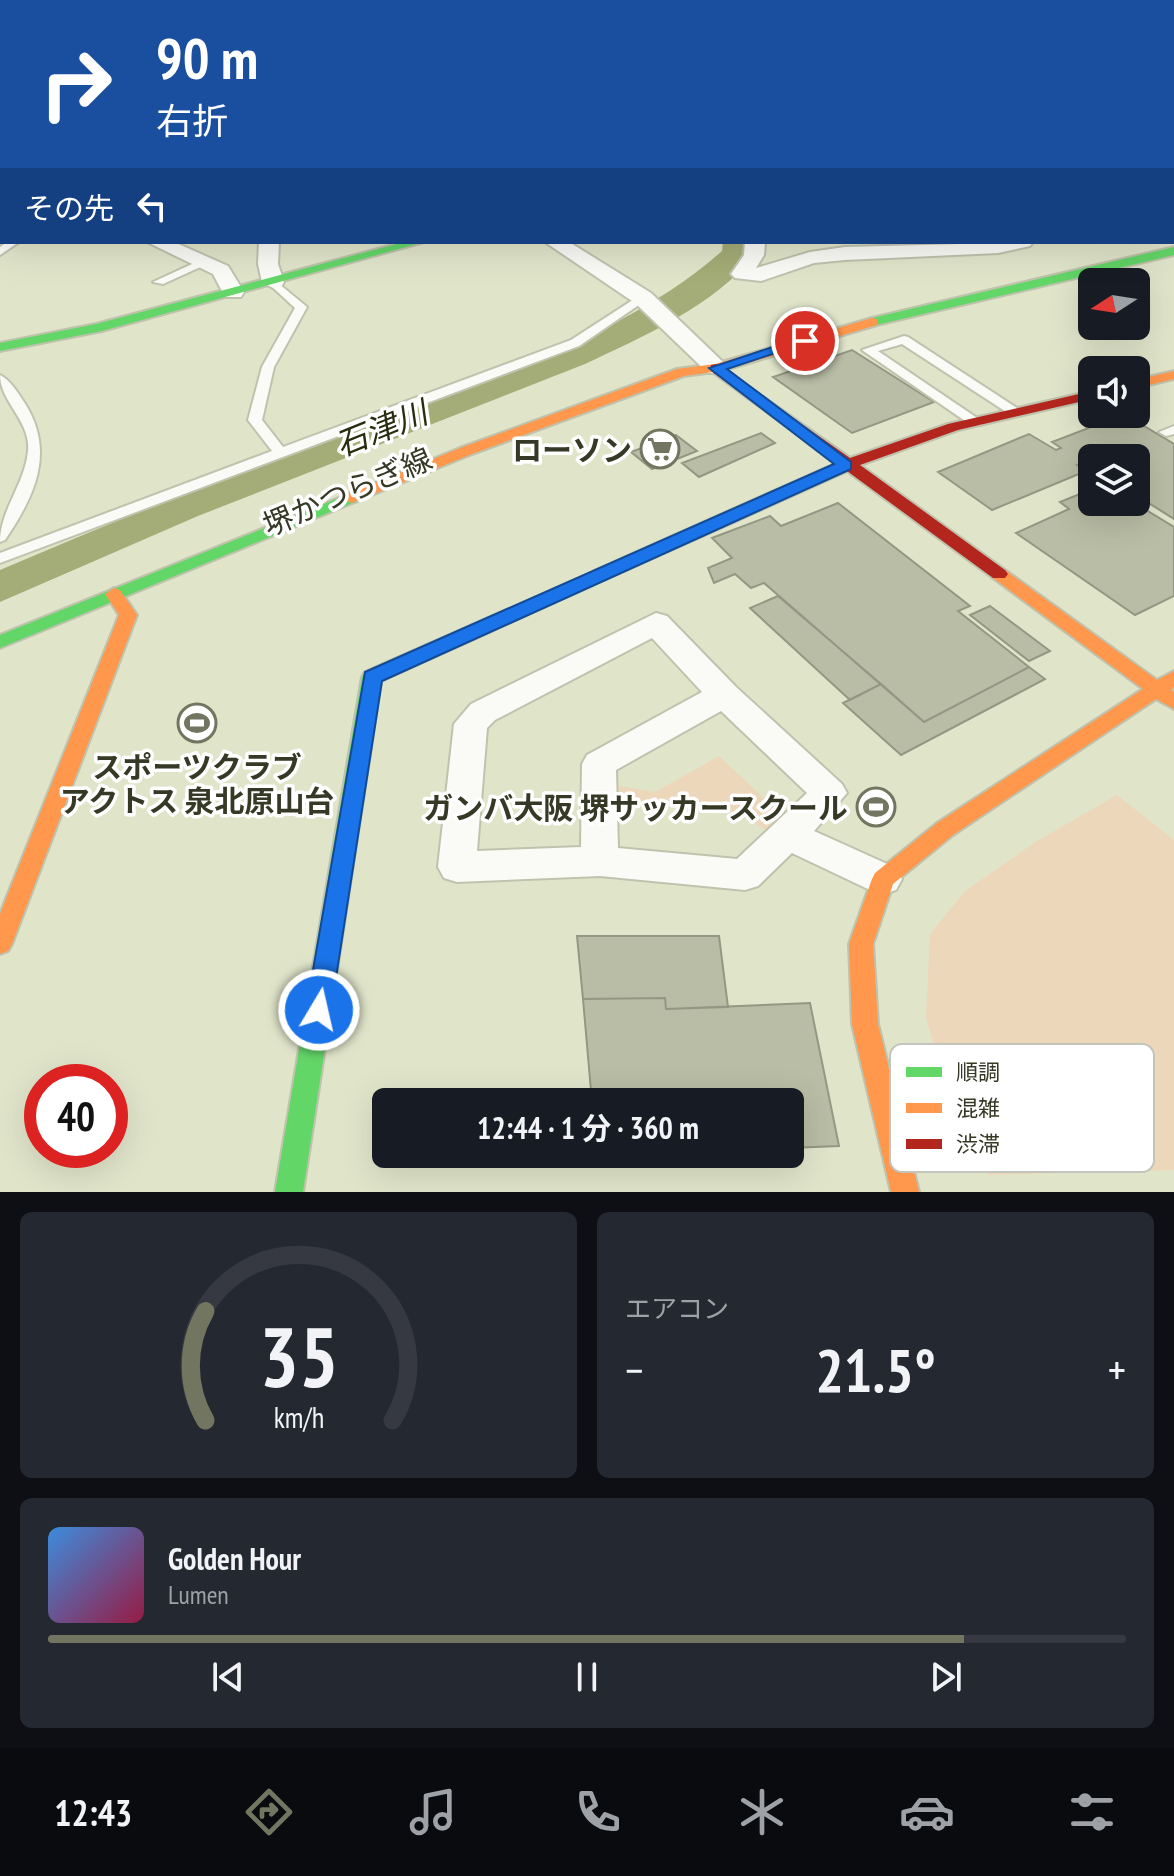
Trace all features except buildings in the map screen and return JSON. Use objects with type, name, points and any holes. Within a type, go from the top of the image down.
[{"type":"street","points":[[162,244],[221,270],[233,292]]},
{"type":"street","points":[[268,244],[266,250],[273,282]]},
{"type":"street","points":[[0,347],[68,335],[411,244]]},
{"type":"street","points":[[558,244],[646,301],[716,368],[1174,702]]},
{"type":"street","points":[[755,244],[754,255],[742,274],[754,277],[817,256],[903,253],[1001,244]]},
{"type":"street","name":"堺かつらぎ線","points":[[0,642],[466,451],[682,372],[716,368],[849,328],[1174,251]]},
{"type":"street","name":"堺かつらぎ線","points":[[471,469],[698,384],[716,368]]},
{"type":"street","points":[[1150,381],[1174,375]]},
{"type":"street","points":[[289,1192],[372,677],[846,465],[976,422],[1078,398]]},
{"type":"street","points":[[114,594],[135,612]]},
{"type":"street","points":[[99,627],[135,612]]},
{"type":"street","points":[[0,944],[135,612]]},
{"type":"street","points":[[656,623],[724,695],[829,793],[787,835],[745,875],[600,861],[457,867],[471,724],[483,712],[656,623]]},
{"type":"street","points":[[890,1129],[865,1024],[861,944],[883,879],[945,829],[1174,678]]},
{"type":"street","points":[[600,861],[599,764],[724,695]]},
{"type":"street","points":[[787,835],[883,879]]},
{"type":"street","points":[[900,1172],[905,1192]]},
{"type":"lane","points":[[159,282],[203,262]]},
{"type":"lane","points":[[273,282],[301,307],[268,367],[255,420],[280,452]]},
{"type":"lane","points":[[0,558],[575,343],[646,301]]},
{"type":"lane","points":[[976,422],[868,350],[904,340],[1016,412]]},
{"type":"lane","points":[[0,379],[20,404],[35,448],[13,517],[0,537]]},
{"type":"shaded area","points":[[719,756],[782,815],[767,831],[737,812],[613,798],[614,785],[655,792]]},
{"type":"shaded area","points":[[1117,795],[1174,840],[1174,1170],[1154,1171],[1154,1044],[933,1044],[926,1018],[930,934],[965,891],[1037,841]]},
{"type":"shaded area","points":[[985,1172],[1100,1172],[988,1175]]},
{"type":"waterway","name":"石津川","points":[[0,587],[183,507],[595,346],[660,312],[700,286],[738,254],[739,244]]},
{"type":"traffic: fast","points":[[0,347],[97,328],[411,244]]},
{"type":"traffic: fast","points":[[872,322],[1174,251]]},
{"type":"traffic: fast","points":[[0,642],[351,498]]},
{"type":"traffic: fast","points":[[289,1192],[372,677],[600,575]]},
{"type":"traffic: slow","points":[[351,498],[466,451],[682,372],[716,368],[872,322]]},
{"type":"traffic: slow","points":[[1150,381],[1174,375]]},
{"type":"traffic: slow","points":[[999,574],[1174,702]]},
{"type":"traffic: slow","points":[[0,944],[128,615],[114,594]]},
{"type":"traffic: slow","points":[[890,1129],[865,1024],[861,944],[883,879],[945,829],[1174,678]]},
{"type":"traffic: slow","points":[[900,1172],[905,1192]]},
{"type":"traffic: jam","points":[[716,368],[999,574]]},
{"type":"traffic: jam","points":[[600,575],[846,465],[953,427],[1078,398]]},
{"type":"place","name":"ローソン","points":[[660,449]]},
{"type":"place","name":"スポーツクラブ アクトス 泉北原山台","points":[[197,723]]},
{"type":"place","name":"ガンバ大阪 堺サッカースクール","points":[[876,807]]},
{"type":"route","points":[[319,1010],[372,677],[846,465],[716,368],[805,341]]}]
